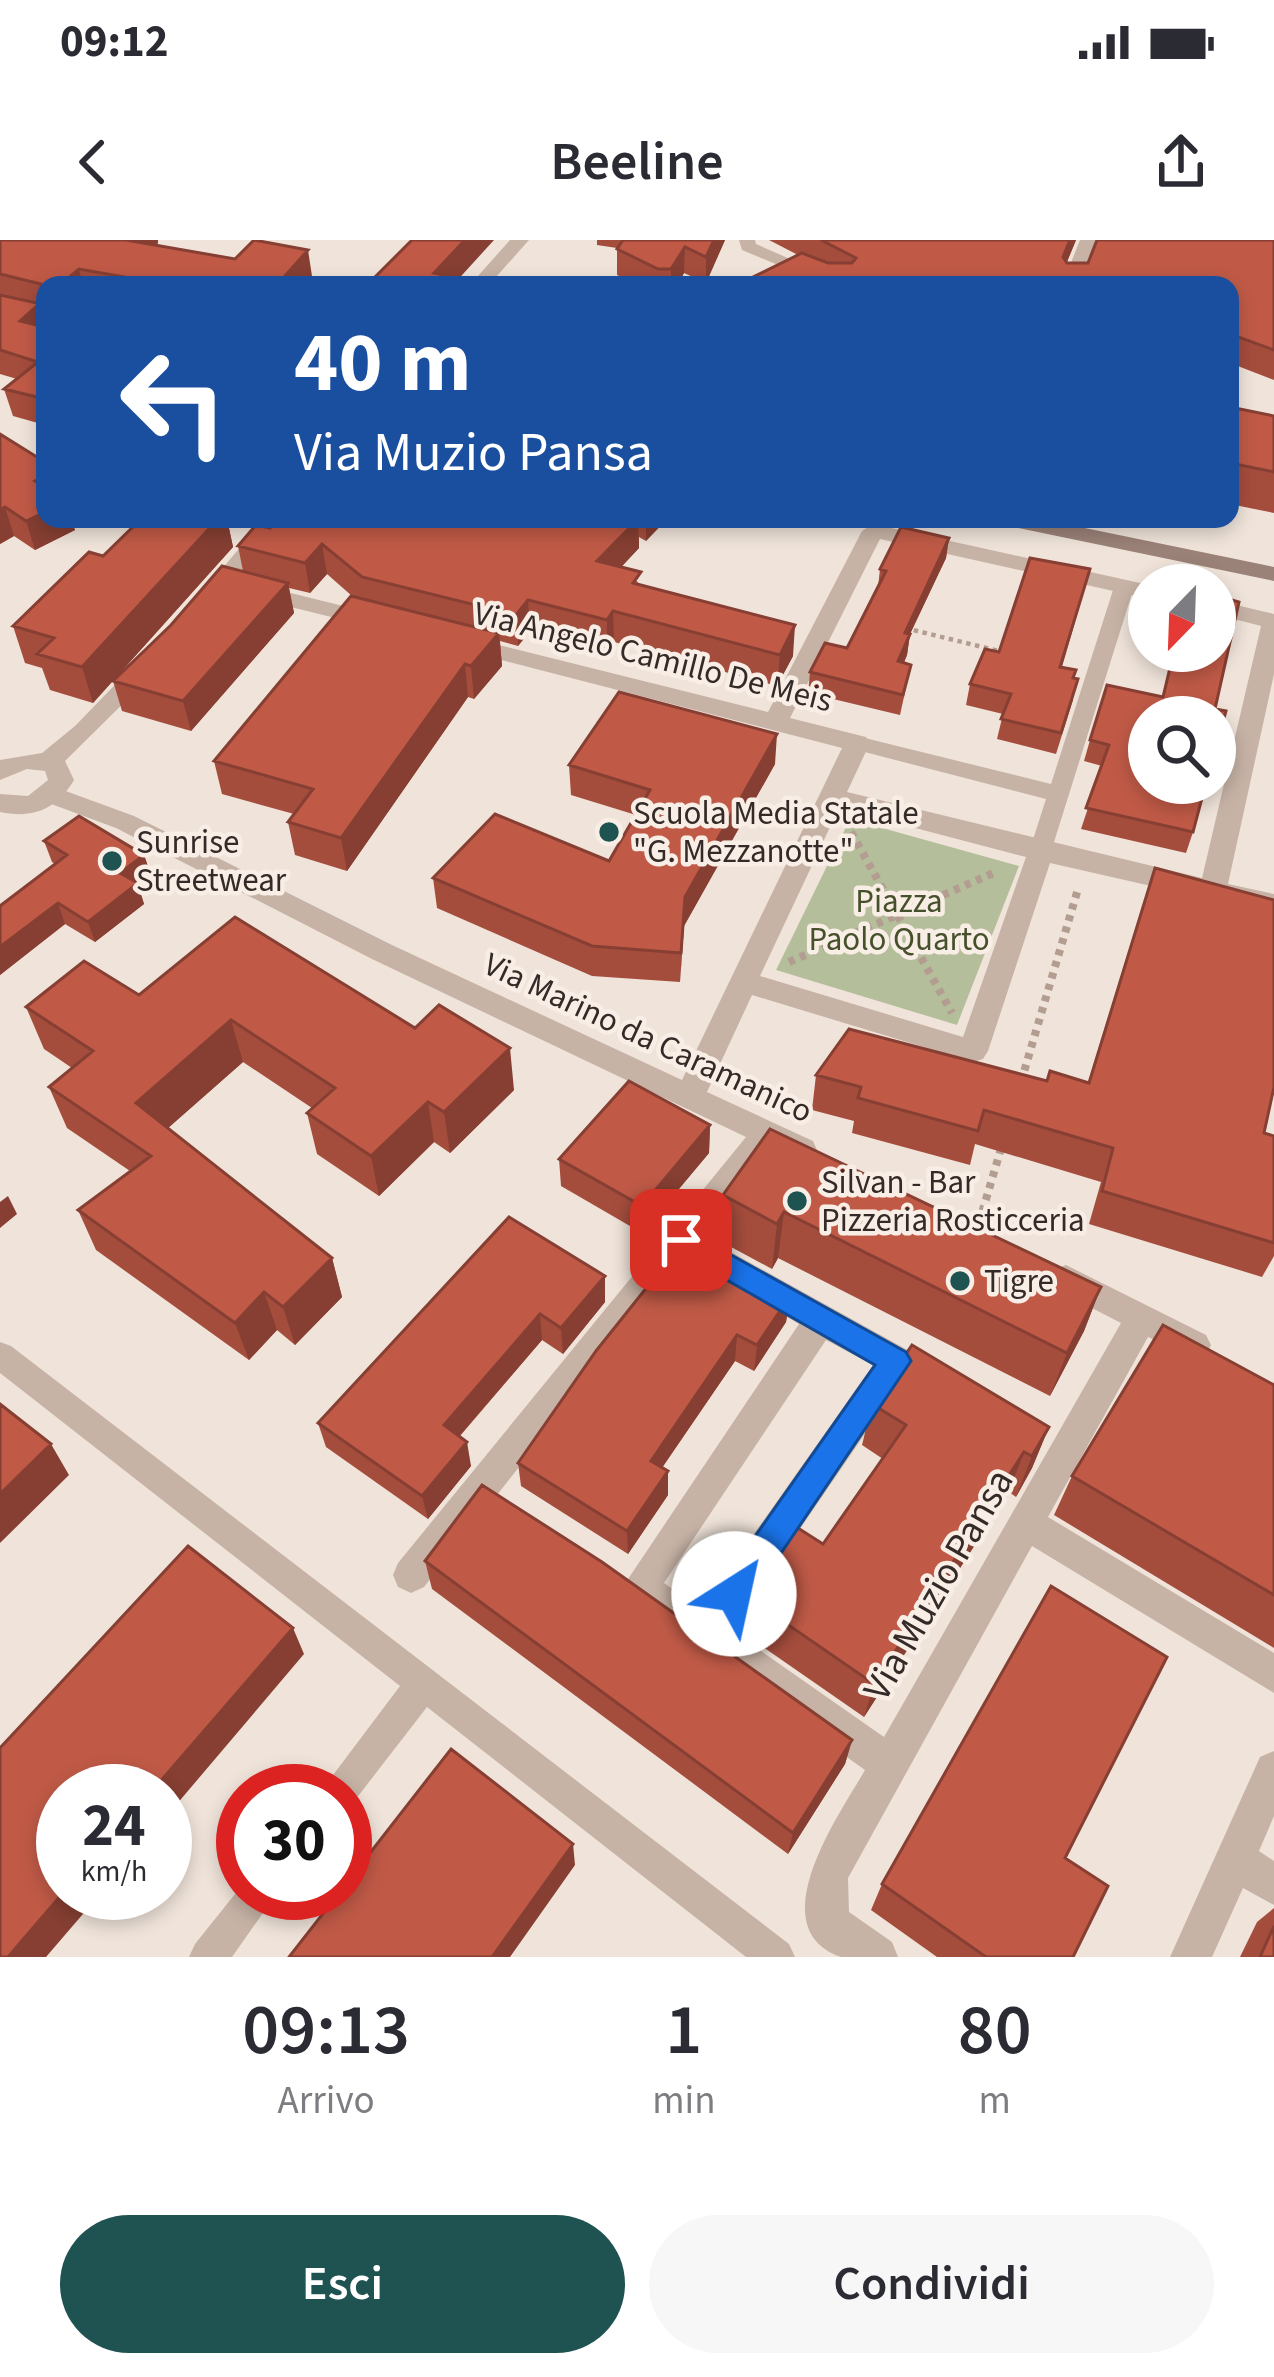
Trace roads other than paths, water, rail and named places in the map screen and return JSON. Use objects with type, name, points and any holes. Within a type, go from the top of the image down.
[{"type":"main road","points":[[1052,528],[1274,574]]},
{"type":"street","points":[[486,276],[520,240]]},
{"type":"street","points":[[1075,276],[1089,240]]},
{"type":"street","points":[[192,618],[269,528]]},
{"type":"street","points":[[776,722],[873,531],[1128,588]]},
{"type":"street","name":"Via Angelo Camillo De Meis","points":[[223,583],[857,743]]},
{"type":"street","points":[[1213,889],[1274,621],[1236,612]]},
{"type":"street","points":[[46,762],[84,732],[160,652]]},
{"type":"street","points":[[689,1097],[857,743]]},
{"type":"street","points":[[2,768],[26,760],[46,762],[60,772],[52,795],[33,805],[4,809]]},
{"type":"street","name":"Via Marino da Caramanico","points":[[52,795],[124,822],[382,952],[829,1163]]},
{"type":"street","points":[[831,797],[1041,852],[1274,904]]},
{"type":"street","points":[[743,982],[973,1051],[1041,852]]},
{"type":"street","points":[[411,1575],[493,1493],[766,1134]]},
{"type":"street","points":[[681,1240],[934,1382]]},
{"type":"street","points":[[1038,1265],[1217,1357]]},
{"type":"street","name":"Via Muzio Pansa","points":[[877,1957],[828,1922],[828,1874],[1141,1318]]},
{"type":"street","points":[[640,1588],[821,1320]]},
{"type":"street","points":[[707,1633],[896,1361]]},
{"type":"street","name":"Via Muzio Pansa","points":[[1029,1434],[1068,1454]]},
{"type":"street","points":[[1028,1525],[1274,1674]]},
{"type":"street","name":"Via Muzio Pansa","points":[[601,1563],[887,1762]]},
{"type":"street","points":[[1190,1957],[1274,1771]]},
{"type":"street","points":[[1236,1860],[1274,1886]]},
{"type":"lane","points":[[747,240],[748,247],[819,276]]},
{"type":"lane","points":[[1041,852],[1124,587]]},
{"type":"lane","points":[[857,743],[1058,794]]},
{"type":"lane","points":[[0,1355],[776,1957]]},
{"type":"lane","points":[[360,1764],[422,1685]]},
{"type":"lane","points":[[208,1957],[237,1920]]},
{"type":"place","name":"Scuola Media Statale \"G. Mezzanotte\"","points":[[609,832]]},
{"type":"place","name":"Sunrise Streetwear","points":[[112,861]]},
{"type":"place","name":"Silvan - Bar Pizzeria Rosticceria","points":[[797,1201]]},
{"type":"place","name":"Tigre","points":[[960,1281]]},
{"type":"park label","name":"Piazza Paolo Quarto","points":[[899,920]]}]
